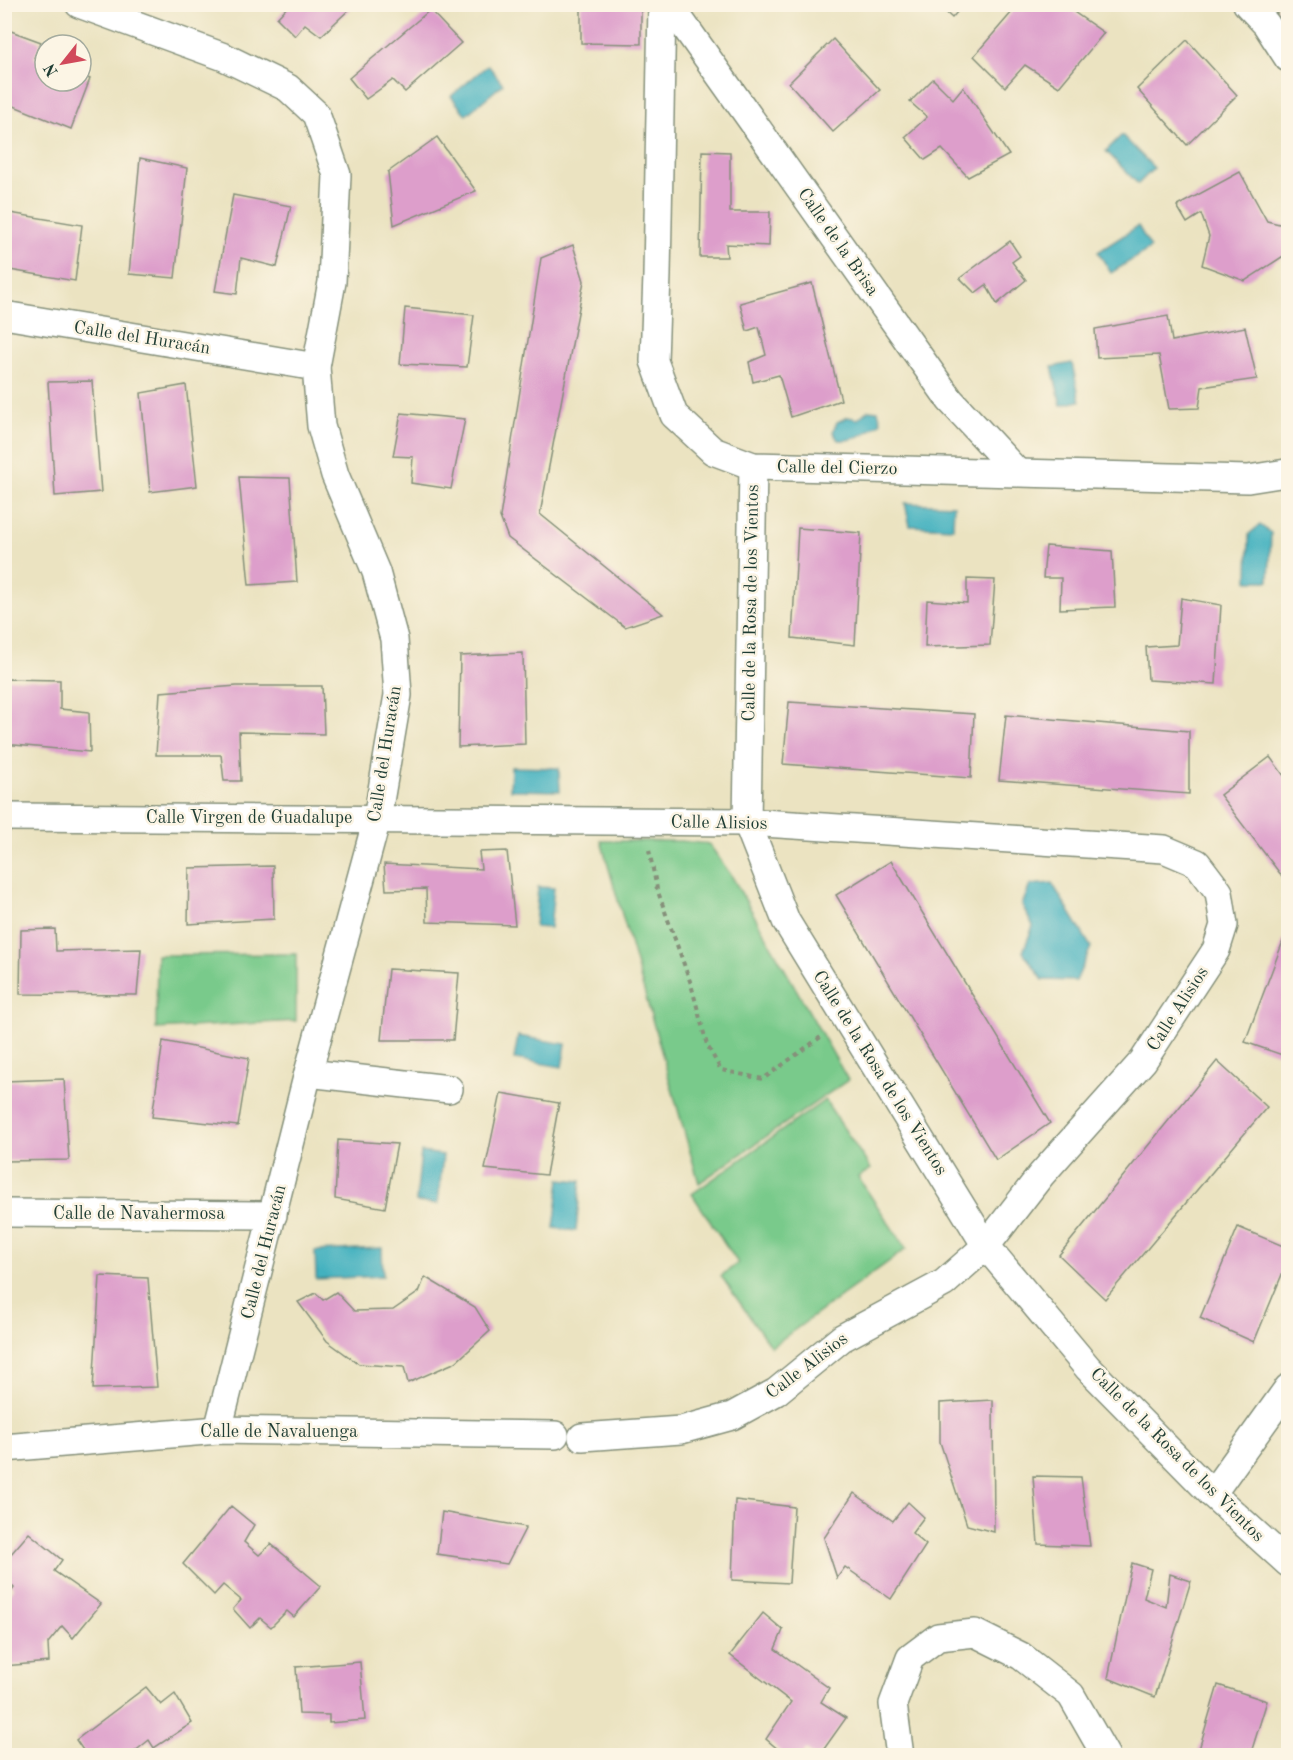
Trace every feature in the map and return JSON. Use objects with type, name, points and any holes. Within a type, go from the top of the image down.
[{"type":"street","name":"Calle del Huracán","points":[[79,4],[224,57],[288,88],[316,114],[337,175],[332,282],[316,367],[321,426],[335,475],[376,572],[394,639],[398,695],[377,819],[308,1074],[218,1430]]},
{"type":"street","name":"Calle del Cierzo","points":[[662,4],[654,361],[674,415],[713,452],[753,466],[1248,479],[1288,474]]},
{"type":"street","name":"Calle de la Brisa","points":[[669,4],[950,400],[1017,472]]},
{"type":"street","points":[[1247,4],[1266,24],[1288,58]]},
{"type":"street","name":"Calle del Huracán","points":[[4,315],[316,367]]},
{"type":"street","name":"Calle de la Rosa de los Vientos","points":[[753,466],[747,822],[786,921],[986,1246],[1088,1368],[1212,1494],[1288,1563]]},
{"type":"street","name":"Calle Virgen de Guadalupe","points":[[4,817],[602,823]]},
{"type":"street","name":"Calle Alisios","points":[[582,1437],[681,1430],[732,1416],[776,1392],[842,1338],[944,1283],[986,1246],[1041,1175],[1143,1061],[1216,950],[1224,925],[1219,892],[1197,863],[1164,849],[747,822],[602,823]]},
{"type":"street","points":[[308,1074],[449,1089]]},
{"type":"street","name":"Calle de Navahermosa","points":[[4,1213],[273,1215]]},
{"type":"street","points":[[1212,1494],[1288,1388]]},
{"type":"street","name":"Calle de Navaluenga","points":[[4,1448],[218,1430],[555,1435]]},
{"type":"street","points":[[900,1755],[893,1704],[910,1658],[938,1638],[975,1634],[1021,1656],[1071,1695],[1106,1755]]},
{"type":"path","points":[[643,823],[657,889],[691,984],[707,1045],[721,1070],[763,1079],[846,1018]]},
{"type":"green space","points":[[601,841],[681,841],[709,844],[731,875],[848,1080],[699,1183]]},
{"type":"green space","points":[[296,954],[296,1021],[156,1029],[157,955]]},
{"type":"green space","points":[[825,1100],[871,1169],[858,1177],[906,1249],[771,1347],[721,1276],[738,1263],[692,1194]]},
{"type":"water","points":[[488,65],[503,84],[466,115],[451,96]]},
{"type":"water","points":[[1122,135],[1154,168],[1138,184],[1106,151]]},
{"type":"water","points":[[1138,226],[1151,248],[1111,273],[1098,252]]},
{"type":"water","points":[[1072,363],[1080,401],[1061,405],[1052,367]]},
{"type":"water","points":[[868,410],[878,411],[881,422],[855,438],[838,440],[833,432],[837,422],[848,417],[858,419]]},
{"type":"water","points":[[905,503],[954,505],[953,528],[910,526]]},
{"type":"water","points":[[1260,525],[1271,533],[1269,581],[1248,581],[1249,534]]},
{"type":"water","points":[[511,767],[559,768],[560,791],[510,790]]},
{"type":"water","points":[[1052,883],[1091,947],[1076,981],[1043,980],[1023,952],[1033,926],[1022,905],[1030,885]]},
{"type":"water","points":[[538,887],[554,888],[550,928],[535,927]]},
{"type":"water","points":[[518,1036],[566,1044],[562,1067],[514,1059]]},
{"type":"water","points":[[421,1152],[443,1155],[438,1204],[416,1202]]},
{"type":"water","points":[[560,1179],[581,1181],[576,1231],[554,1228]]},
{"type":"water","points":[[382,1248],[383,1276],[316,1279],[315,1251]]},
{"type":"building","points":[[290,4],[355,4],[321,36],[305,24],[295,36],[277,18]]},
{"type":"building","points":[[581,4],[641,4],[641,44],[581,43]]},
{"type":"building","points":[[937,4],[964,4],[952,18]]},
{"type":"building","points":[[1019,4],[1080,4],[1074,12],[1104,33],[1059,87],[1025,65],[1005,87],[974,56]]},
{"type":"building","points":[[1279,4],[1288,4],[1288,19],[1276,18]]},
{"type":"building","points":[[430,10],[461,43],[405,92],[393,80],[366,99],[349,78]]},
{"type":"building","points":[[11,31],[33,39],[33,93],[85,93],[71,129],[4,102],[4,45]]},
{"type":"building","points":[[833,39],[880,90],[833,132],[789,83]]},
{"type":"building","points":[[1187,40],[1237,95],[1187,145],[1137,89]]},
{"type":"building","points":[[933,79],[953,99],[963,87],[1009,155],[968,177],[942,149],[925,160],[905,137],[927,117],[910,102]]},
{"type":"building","points":[[437,137],[476,191],[394,225],[388,172]]},
{"type":"building","points":[[702,151],[730,152],[730,212],[770,212],[769,246],[726,244],[727,257],[700,257]]},
{"type":"building","points":[[140,158],[187,168],[175,278],[129,274]]},
{"type":"building","points":[[1240,172],[1267,221],[1288,226],[1288,253],[1245,281],[1202,265],[1209,236],[1201,214],[1187,223],[1177,206]]},
{"type":"building","points":[[233,195],[291,206],[277,267],[241,258],[237,294],[215,291]]},
{"type":"building","points":[[4,212],[82,225],[75,281],[4,269]]},
{"type":"building","points":[[1010,241],[1020,256],[1012,262],[1026,280],[997,304],[986,285],[975,293],[960,278]]},
{"type":"building","points":[[573,245],[584,281],[540,514],[663,614],[625,627],[508,538],[500,517],[541,258]]},
{"type":"building","points":[[812,283],[841,400],[791,417],[779,375],[753,382],[749,362],[766,355],[759,327],[747,331],[740,303]]},
{"type":"building","points":[[405,308],[474,315],[467,367],[400,364]]},
{"type":"building","points":[[1168,316],[1172,341],[1245,327],[1257,379],[1202,387],[1199,408],[1169,409],[1159,355],[1097,358],[1095,329]]},
{"type":"building","points":[[92,381],[101,492],[55,496],[48,382]]},
{"type":"building","points":[[186,385],[197,486],[150,492],[141,393]]},
{"type":"building","points":[[401,413],[465,419],[451,489],[411,483],[413,457],[393,456]]},
{"type":"building","points":[[239,477],[290,478],[297,582],[249,585]]},
{"type":"building","points":[[798,528],[861,533],[855,645],[792,638]]},
{"type":"building","points":[[1046,546],[1112,551],[1115,607],[1060,609],[1061,578],[1043,578]]},
{"type":"building","points":[[967,579],[995,580],[990,645],[925,647],[927,600],[967,603]]},
{"type":"building","points":[[1181,598],[1221,605],[1216,684],[1148,680],[1146,647],[1177,645]]},
{"type":"building","points":[[523,653],[525,744],[458,747],[460,656]]},
{"type":"building","points":[[1288,654],[1288,667],[1282,658]]},
{"type":"building","points":[[4,679],[60,680],[60,709],[89,712],[90,752],[4,744]]},
{"type":"building","points":[[237,686],[322,686],[324,734],[239,732],[241,781],[224,781],[221,755],[156,755],[160,692]]},
{"type":"building","points":[[789,702],[974,714],[971,778],[783,764]]},
{"type":"building","points":[[1006,715],[1189,731],[1189,794],[999,780]]},
{"type":"building","points":[[1270,757],[1288,781],[1288,884],[1220,795]]},
{"type":"building","points":[[507,851],[515,925],[427,922],[426,889],[386,890],[384,864],[481,869],[479,852]]},
{"type":"building","points":[[891,861],[1050,1123],[996,1160],[836,895]]},
{"type":"building","points":[[273,866],[274,919],[188,924],[189,868]]},
{"type":"building","points":[[1288,928],[1288,1057],[1245,1042]]},
{"type":"building","points":[[55,929],[56,951],[141,949],[137,995],[20,994],[21,930]]},
{"type":"building","points":[[388,969],[459,973],[453,1040],[381,1040]]},
{"type":"building","points":[[163,1041],[249,1058],[238,1126],[152,1117]]},
{"type":"building","points":[[1217,1061],[1267,1107],[1105,1299],[1059,1255]]},
{"type":"building","points":[[64,1079],[69,1160],[4,1161],[4,1081]]},
{"type":"building","points":[[501,1093],[559,1103],[546,1175],[485,1169]]},
{"type":"building","points":[[338,1140],[397,1144],[385,1208],[335,1199]]},
{"type":"building","points":[[1238,1227],[1288,1248],[1288,1260],[1254,1342],[1200,1318]]},
{"type":"building","points":[[100,1276],[148,1278],[157,1387],[93,1389]]},
{"type":"building","points":[[425,1277],[475,1307],[490,1331],[456,1362],[408,1383],[404,1367],[359,1364],[327,1341],[298,1302],[316,1293],[323,1300],[336,1292],[354,1311],[393,1310],[419,1292]]},
{"type":"building","points":[[993,1400],[994,1532],[967,1525],[940,1442],[940,1403]]},
{"type":"building","points":[[1033,1476],[1081,1477],[1090,1546],[1038,1544]]},
{"type":"building","points":[[854,1493],[893,1521],[908,1502],[924,1517],[912,1533],[926,1545],[891,1599],[845,1567],[837,1578],[824,1538]]},
{"type":"building","points":[[735,1500],[794,1507],[789,1583],[732,1580]]},
{"type":"building","points":[[231,1506],[254,1525],[244,1542],[259,1555],[271,1544],[321,1586],[294,1617],[287,1611],[271,1627],[260,1618],[250,1628],[233,1609],[241,1600],[223,1585],[214,1595],[183,1564]]},
{"type":"building","points":[[442,1512],[526,1527],[507,1564],[437,1554]]},
{"type":"building","points":[[29,1533],[62,1560],[54,1571],[101,1604],[73,1638],[62,1626],[48,1643],[49,1662],[4,1666],[5,1600],[14,1588],[4,1577],[4,1562]]},
{"type":"building","points":[[1132,1563],[1151,1569],[1144,1598],[1166,1607],[1170,1574],[1191,1581],[1155,1697],[1108,1678]]},
{"type":"building","points":[[763,1613],[783,1630],[775,1649],[829,1688],[821,1702],[846,1718],[819,1756],[813,1756],[806,1749],[802,1756],[786,1756],[766,1739],[791,1702],[730,1655]]},
{"type":"building","points":[[360,1662],[365,1720],[329,1723],[329,1715],[299,1714],[296,1667]]},
{"type":"building","points":[[1218,1685],[1267,1701],[1250,1756],[1197,1756]]},
{"type":"building","points":[[146,1687],[161,1705],[175,1694],[192,1723],[154,1748],[149,1740],[129,1756],[87,1756],[76,1740]]}]
